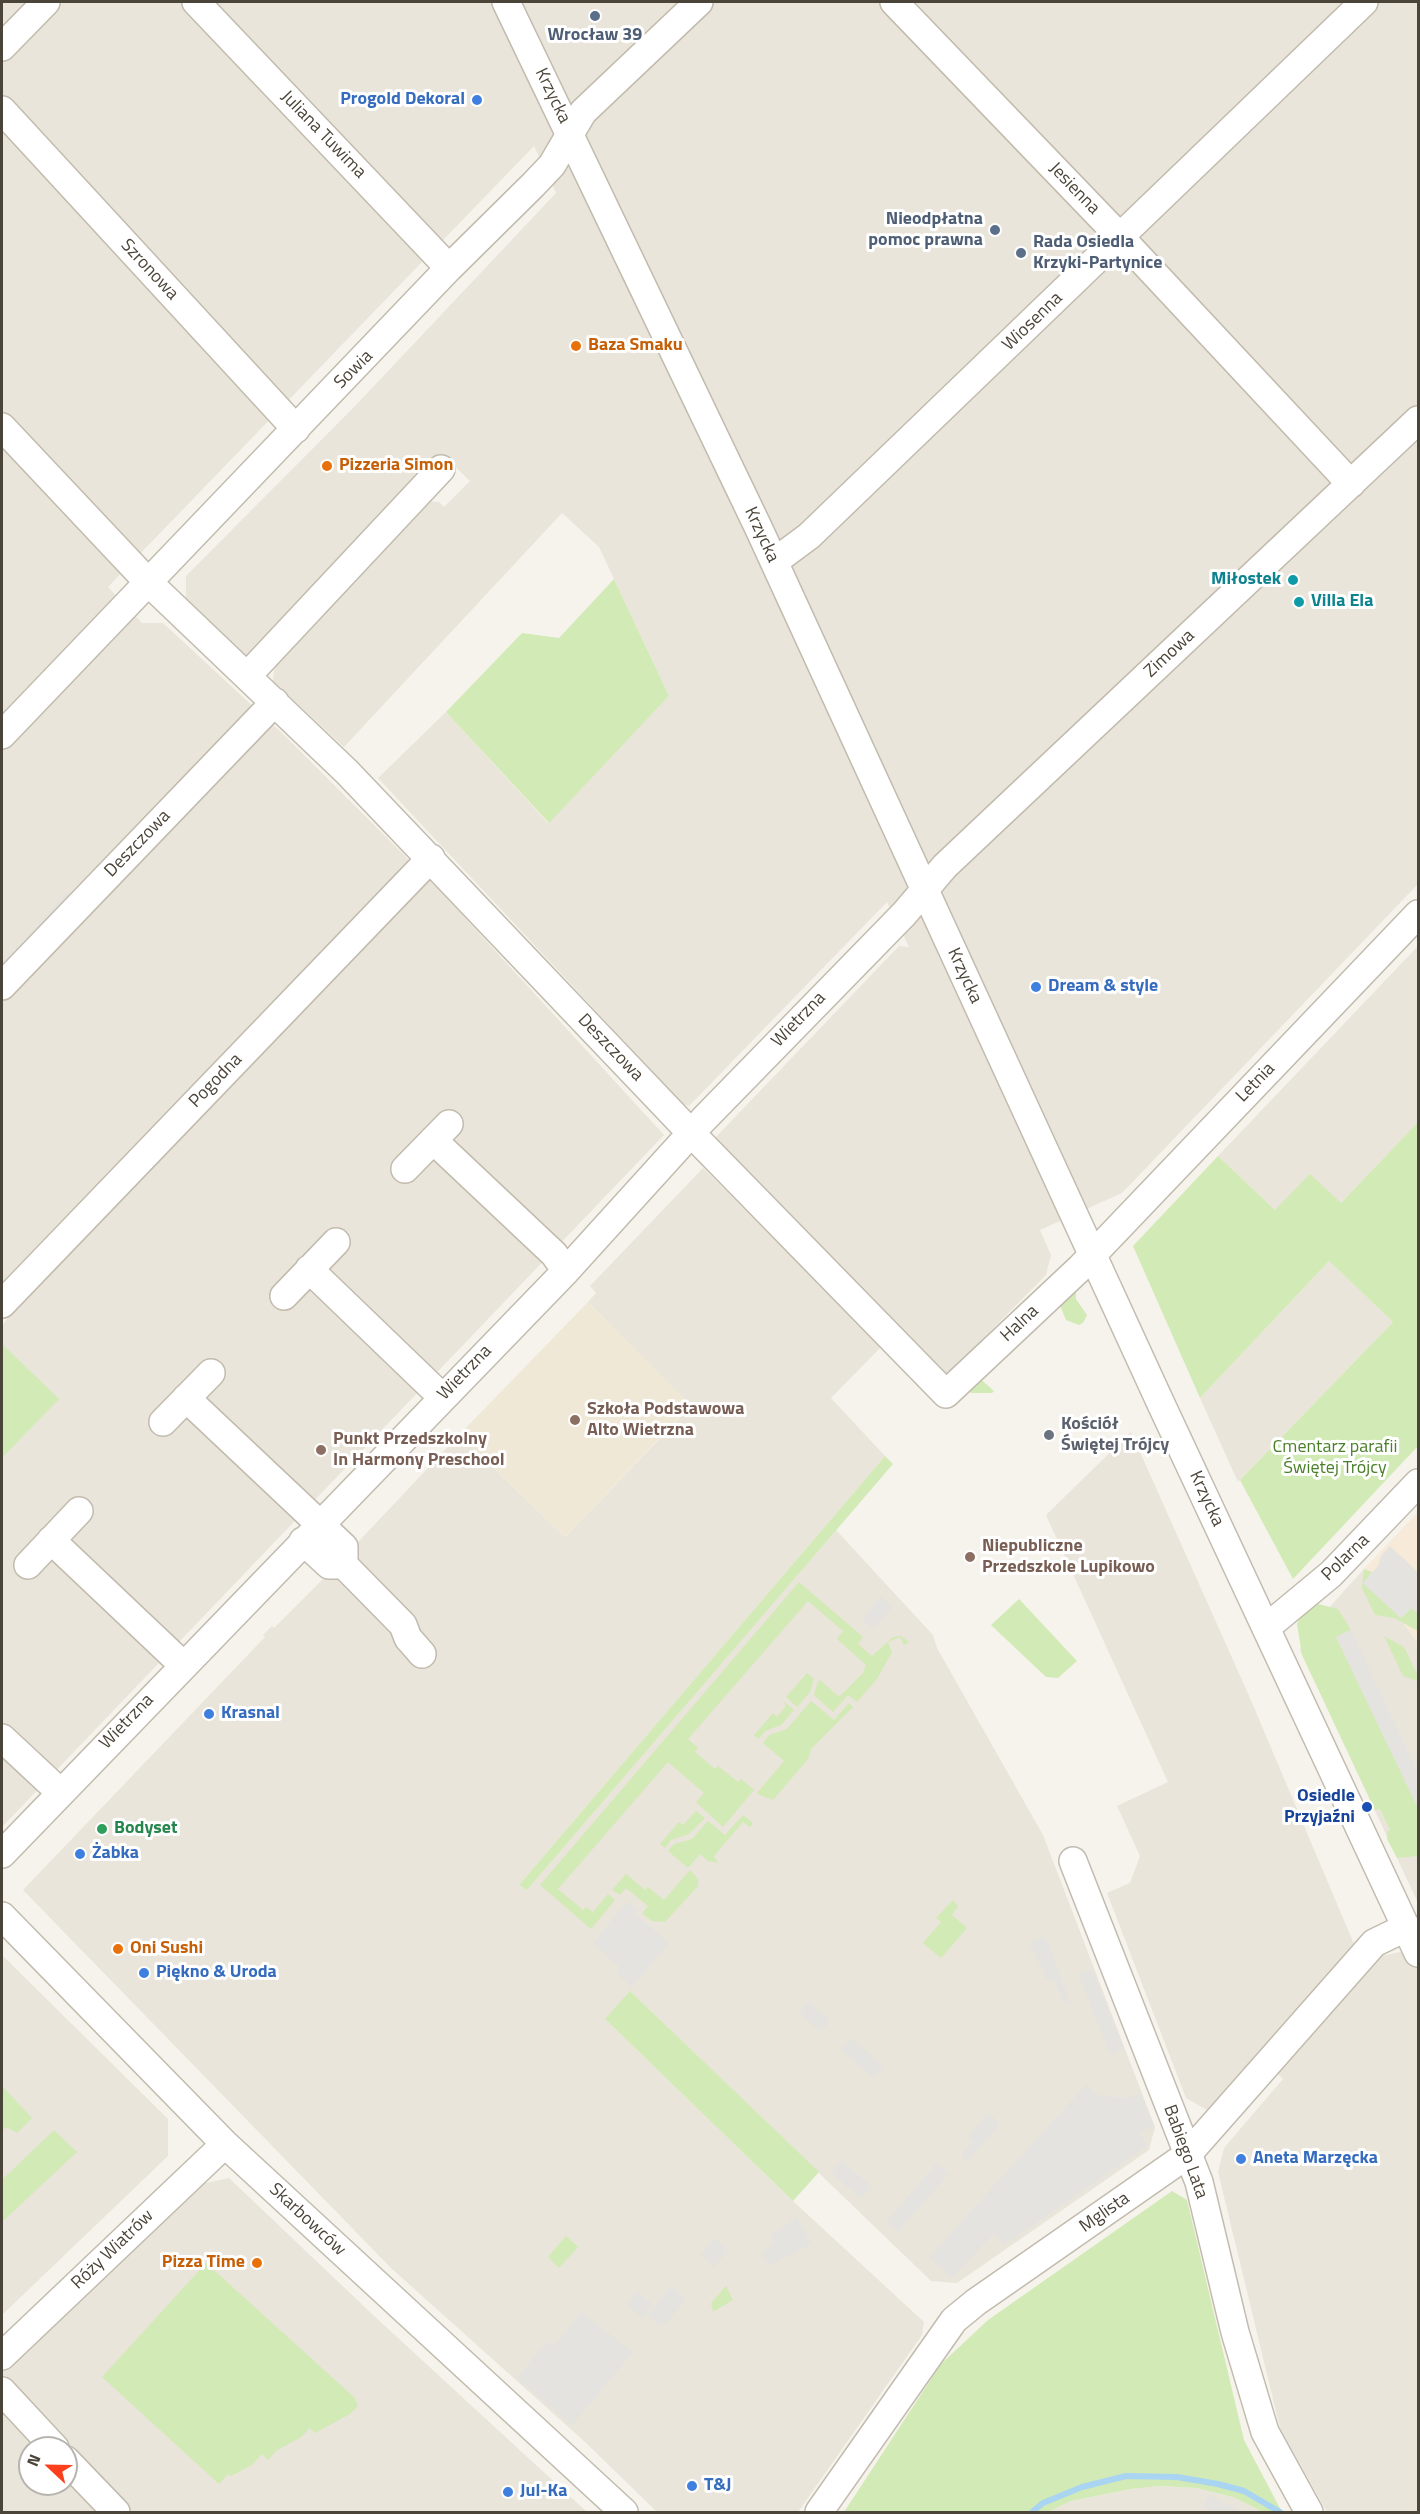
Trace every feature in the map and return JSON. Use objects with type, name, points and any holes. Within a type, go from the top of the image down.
[{"type":"street","points":[[2,47],[46,2]]},
{"type":"street","name":"Juliana Tuwima","points":[[196,2],[449,268]]},
{"type":"street","name":"Krzycka","points":[[506,2],[572,135],[774,562],[1094,1253],[1162,1406],[1419,1953]]},
{"type":"street","name":"Sowia","points":[[4,726],[148,582],[449,268],[533,185],[572,135],[583,112],[699,2]]},
{"type":"street","name":"Jesienna","points":[[894,2],[1121,238],[1351,484]]},
{"type":"street","name":"Wiosenna","points":[[774,562],[804,540],[1121,238],[1364,2]]},
{"type":"street","name":"Szronowa","points":[[2,110],[296,429]]},
{"type":"street","name":"Zimowa","points":[[923,888],[1419,420]]},
{"type":"street","name":"Deszczowa","points":[[2,427],[148,582],[275,702],[431,858],[691,1133],[946,1394]]},
{"type":"street","points":[[247,676],[441,469]]},
{"type":"street","name":"Deszczowa","points":[[2,986],[275,702]]},
{"type":"street","name":"Pogodna","points":[[2,1304],[431,858]]},
{"type":"street","name":"Wietrzna","points":[[2,1854],[566,1271],[691,1133],[904,914],[923,888]]},
{"type":"street","name":"Letnia","points":[[1094,1253],[1419,914]]},
{"type":"street","points":[[405,1169],[441,1132],[554,1254],[566,1271]]},
{"type":"street","points":[[284,1296],[336,1242]]},
{"type":"street","name":"Halna","points":[[946,1394],[1094,1253]]},
{"type":"street","points":[[309,1269],[442,1397]]},
{"type":"street","points":[[163,1422],[211,1372]]},
{"type":"street","points":[[186,1398],[312,1533],[345,1548],[344,1565],[403,1625],[408,1638],[422,1654]]},
{"type":"street","name":"Polarna","points":[[1267,1627],[1332,1574],[1419,1483]]},
{"type":"street","points":[[28,1565],[79,1511]]},
{"type":"street","points":[[51,1540],[183,1665]]},
{"type":"street","points":[[2,1738],[60,1792]]},
{"type":"street","name":"Babiego Lata","points":[[1073,1861],[1199,2182],[1235,2331],[1265,2432],[1309,2512]]},
{"type":"street","name":"Skarbowców","points":[[2,1916],[225,2144],[624,2512]]},
{"type":"street","name":"Mglista","points":[[819,2512],[954,2320],[976,2302],[1187,2155],[1374,1943],[1407,1927]]},
{"type":"street","name":"Róży Wiatrów","points":[[2,2356],[225,2144]]},
{"type":"street","points":[[2,2391],[44,2436]]},
{"type":"street","points":[[78,2472],[116,2512]]},
{"type":"shaded area","points":[[2,2],[1418,2],[1418,884],[1122,1193],[1040,1230],[1051,1255],[1046,1275],[941,1381],[714,1139],[899,946],[909,947],[887,902],[689,1106],[683,1104],[378,778],[446,712],[548,823],[669,696],[599,547],[562,513],[344,747],[273,681],[275,661],[425,501],[439,502],[444,507],[470,481],[443,455],[250,660],[186,600],[186,576],[357,404],[556,193],[534,146],[108,587],[142,623],[163,623],[285,736],[446,897],[664,1135],[2,1827],[2,1458],[58,1399],[2,1348],[2,1326],[10,1315],[2,1307]]},
{"type":"shaded area","points":[[83,890],[2,976],[2,963],[67,893]]},
{"type":"shaded area","points":[[1418,946],[1418,1122],[1341,1203],[1275,1210],[1218,1156]]},
{"type":"shaded area","points":[[703,1168],[882,1346],[831,1398],[885,1456],[519,1885],[527,1890],[836,1530],[933,1635],[937,1648],[1043,1835],[1155,2127],[1149,2150],[957,2283],[931,2281],[630,1991],[606,2020],[793,2201],[924,2322],[922,2335],[798,2512],[657,2512],[585,2442],[391,2268],[23,1890],[265,1637],[263,1635],[272,1626],[274,1628],[328,1574],[459,1435],[565,1537],[691,1406],[588,1302],[596,1293],[590,1286]]},
{"type":"shaded area","points":[[1329,1261],[1393,1322],[1238,1482],[1200,1398]]},
{"type":"shaded area","name":"Szkoła Podstawowa Alto Wietrzna","points":[[588,1302],[691,1405],[565,1537],[459,1435]]},
{"type":"shaded area","points":[[1131,1432],[1250,1698],[1354,1944],[1207,2110],[1186,2098],[1107,1893],[1130,1883],[1140,1856],[1117,1806],[1168,1782],[1046,1515]]},
{"type":"shaded area","points":[[1418,1512],[1418,1643],[1364,1569]]},
{"type":"shaded area","points":[[1390,1546],[1418,1572],[1418,1614],[1411,1608],[1401,1618],[1363,1583],[1378,1566],[1381,1556]]},
{"type":"shaded area","name":"Osiedle Przyjaźni","points":[[1364,1569],[1418,1643],[1418,1903],[1300,1650],[1306,1633]]},
{"type":"shaded area","points":[[881,1597],[893,1606],[874,1629],[862,1619]]},
{"type":"shaded area","points":[[1351,1630],[1418,1773],[1418,1808],[1336,1637]]},
{"type":"shaded area","points":[[627,1901],[638,1910],[635,1914],[669,1943],[632,1987],[617,1974],[621,1968],[593,1944]]},
{"type":"shaded area","points":[[1043,1937],[1049,1944],[1071,2005],[1062,2000],[1054,1980],[1048,1982],[1029,1943]]},
{"type":"shaded area","points":[[1418,1948],[1418,2512],[1327,2512],[1280,2428],[1218,2172],[1224,2148],[1283,2079],[1278,2074],[1382,1956]]},
{"type":"shaded area","points":[[2,1955],[168,2119],[168,2156],[2,2315]]},
{"type":"shaded area","points":[[1092,1969],[1124,2049],[1110,2055],[1078,1974]]},
{"type":"shaded area","points":[[809,2002],[830,2021],[820,2032],[799,2013]]},
{"type":"shaded area","points":[[851,2038],[884,2066],[874,2078],[841,2050]]},
{"type":"shaded area","points":[[1086,2085],[1098,2095],[1126,2098],[1141,2094],[1154,2127],[1139,2132],[1147,2146],[1004,2245],[994,2233],[952,2278],[929,2257]]},
{"type":"shaded area","points":[[988,2113],[1000,2124],[966,2163],[962,2154],[973,2142],[968,2136]]},
{"type":"shaded area","points":[[841,2160],[871,2186],[860,2198],[831,2172]]},
{"type":"shaded area","points":[[937,2163],[949,2173],[898,2232],[886,2222]]},
{"type":"shaded area","points":[[229,2178],[372,2314],[587,2512],[2,2512],[2,2370],[196,2185]]},
{"type":"shaded area","points":[[797,2218],[812,2244],[769,2266],[761,2252],[774,2244],[770,2235]]},
{"type":"shaded area","points":[[714,2238],[728,2250],[714,2267],[700,2255]]},
{"type":"shaded area","points":[[671,2287],[686,2300],[667,2322],[659,2325],[647,2315]]},
{"type":"shaded area","points":[[637,2291],[653,2305],[642,2318],[626,2305]]},
{"type":"shaded area","points":[[581,2312],[633,2352],[572,2425],[517,2378],[547,2342],[554,2346]]},
{"type":"shaded area","points":[[1160,2486],[1196,2488],[1233,2497],[1263,2512],[1048,2512],[1071,2501],[1131,2489]]},
{"type":"shaded area","points":[[1209,2495],[1242,2512],[1214,2512],[1202,2507]]},
{"type":"green space","points":[[614,579],[669,696],[549,823],[446,712],[522,633],[559,638]]},
{"type":"green space","name":"Cmentarz parafii Świętej Trójcy","points":[[1418,1122],[1418,1446],[1293,1579],[1240,1480],[1393,1322],[1329,1261],[1200,1398],[1133,1246],[1218,1156],[1275,1210],[1310,1174],[1341,1203]]},
{"type":"green space","points":[[1076,1288],[1076,1299],[1087,1315],[1083,1323],[1079,1325],[1066,1320],[1059,1303]]},
{"type":"green space","points":[[2,1344],[59,1399],[2,1458]]},
{"type":"green space","points":[[976,1375],[994,1391],[992,1393],[972,1393],[962,1389]]},
{"type":"green space","points":[[885,1456],[893,1464],[527,1890],[519,1885]]},
{"type":"green space","points":[[1364,1569],[1372,1572],[1363,1583],[1401,1618],[1411,1608],[1418,1614],[1418,1631],[1394,1618],[1375,1615],[1362,1588]]},
{"type":"green space","points":[[799,1582],[863,1637],[858,1644],[872,1656],[893,1637],[901,1636],[909,1642],[904,1645],[900,1637],[888,1642],[892,1652],[877,1679],[857,1702],[848,1695],[833,1712],[814,1695],[817,1684],[820,1680],[839,1697],[863,1673],[866,1665],[837,1639],[843,1631],[808,1601],[688,1739],[698,1748],[695,1752],[715,1769],[718,1766],[738,1782],[741,1779],[754,1790],[723,1827],[696,1802],[704,1793],[668,1762],[558,1889],[583,1910],[586,1907],[593,1912],[608,1894],[615,1900],[591,1929],[540,1885]]},
{"type":"green space","points":[[1019,1599],[1077,1661],[1058,1678],[1046,1677],[991,1625]]},
{"type":"green space","points":[[1318,1604],[1338,1609],[1351,1630],[1336,1637],[1418,1808],[1418,1856],[1397,1858],[1387,1839],[1387,1832],[1390,1830],[1380,1809],[1375,1810],[1302,1655],[1297,1624],[1301,1615],[1311,1606]]},
{"type":"green space","points":[[1384,1636],[1404,1647],[1418,1676],[1418,1681],[1403,1676]]},
{"type":"green space","points":[[807,1673],[814,1679],[810,1692],[797,1707],[786,1697]]},
{"type":"green space","points":[[783,1701],[794,1710],[781,1725],[765,1731],[759,1739],[754,1735],[773,1713],[777,1717],[786,1706]]},
{"type":"green space","points":[[811,1701],[834,1720],[849,1703],[853,1707],[811,1749],[808,1759],[773,1800],[762,1796],[757,1793],[784,1761],[763,1743],[769,1735],[787,1729]]},
{"type":"green space","points":[[696,1811],[705,1818],[689,1834],[671,1840],[665,1848],[660,1844],[679,1822],[683,1825]]},
{"type":"green space","points":[[743,1815],[753,1823],[750,1827],[743,1822],[714,1856],[718,1863],[708,1861],[700,1854],[688,1868],[668,1851],[674,1844],[692,1839],[708,1821],[725,1835]]},
{"type":"green space","points":[[690,1870],[698,1879],[698,1886],[665,1922],[652,1921],[642,1914],[648,1906],[626,1888],[620,1895],[612,1890],[626,1874],[645,1890],[648,1887],[664,1900]]},
{"type":"green space","points":[[953,1900],[958,1906],[952,1915],[967,1928],[941,1958],[923,1943],[941,1922],[936,1918]]},
{"type":"green space","points":[[630,1991],[819,2172],[793,2201],[605,2019]]},
{"type":"green space","points":[[2,2086],[32,2118],[17,2133],[6,2127],[2,2131]]},
{"type":"green space","points":[[54,2130],[77,2152],[2,2222],[2,2180]]},
{"type":"green space","points":[[1172,2191],[1187,2200],[1244,2440],[1282,2512],[1263,2512],[1233,2497],[1196,2488],[1160,2486],[1131,2489],[1071,2501],[1048,2512],[844,2512],[941,2364],[988,2320]]},
{"type":"green space","points":[[566,2236],[578,2247],[559,2268],[548,2257]]},
{"type":"green space","points":[[206,2263],[355,2398],[358,2406],[350,2414],[315,2433],[310,2428],[300,2438],[277,2450],[268,2460],[262,2454],[252,2465],[231,2476],[228,2474],[219,2484],[102,2377]]},
{"type":"green space","points":[[726,2286],[733,2300],[713,2312],[711,2303]]},
{"type":"waterway","points":[[1032,2512],[1043,2503],[1082,2487],[1126,2476],[1177,2477],[1218,2484],[1244,2491],[1280,2512]]},
{"type":"place","name":"Wrocław 39","points":[[595,16]]},
{"type":"place","name":"Progold Dekoral","points":[[477,100]]},
{"type":"place","name":"Nieodpłatna pomoc prawna","points":[[995,230]]},
{"type":"place","name":"Rada Osiedla Krzyki-Partynice","points":[[1021,253]]},
{"type":"place","name":"Baza Smaku","points":[[576,346]]},
{"type":"place","name":"Pizzeria Simon","points":[[327,466]]},
{"type":"place","name":"Miłostek","points":[[1293,580]]},
{"type":"place","name":"Villa Ela","points":[[1299,602]]},
{"type":"place","name":"Dream & style","points":[[1036,987]]},
{"type":"place","name":"Szkoła Podstawowa Alto Wietrzna","points":[[575,1420]]},
{"type":"place","name":"Kościół Świętej Trójcy","points":[[1049,1435]]},
{"type":"place","name":"Punkt Przedszkolny In Harmony Preschool","points":[[321,1450]]},
{"type":"place","name":"Niepubliczne Przedszkole Lupikowo","points":[[970,1557]]},
{"type":"place","name":"Krasnal","points":[[209,1714]]},
{"type":"place","name":"Osiedle Przyjaźni","points":[[1367,1807]]},
{"type":"place","name":"Bodyset","points":[[102,1829]]},
{"type":"place","name":"Żabka","points":[[80,1854]]},
{"type":"place","name":"Oni Sushi","points":[[118,1949]]},
{"type":"place","name":"Piękno & Uroda","points":[[144,1973]]},
{"type":"place","name":"Aneta Marzęcka","points":[[1241,2159]]},
{"type":"place","name":"Pizza Time","points":[[257,2263]]},
{"type":"place","name":"T&J","points":[[692,2486]]},
{"type":"place","name":"Jul-Ka","points":[[508,2492]]}]
